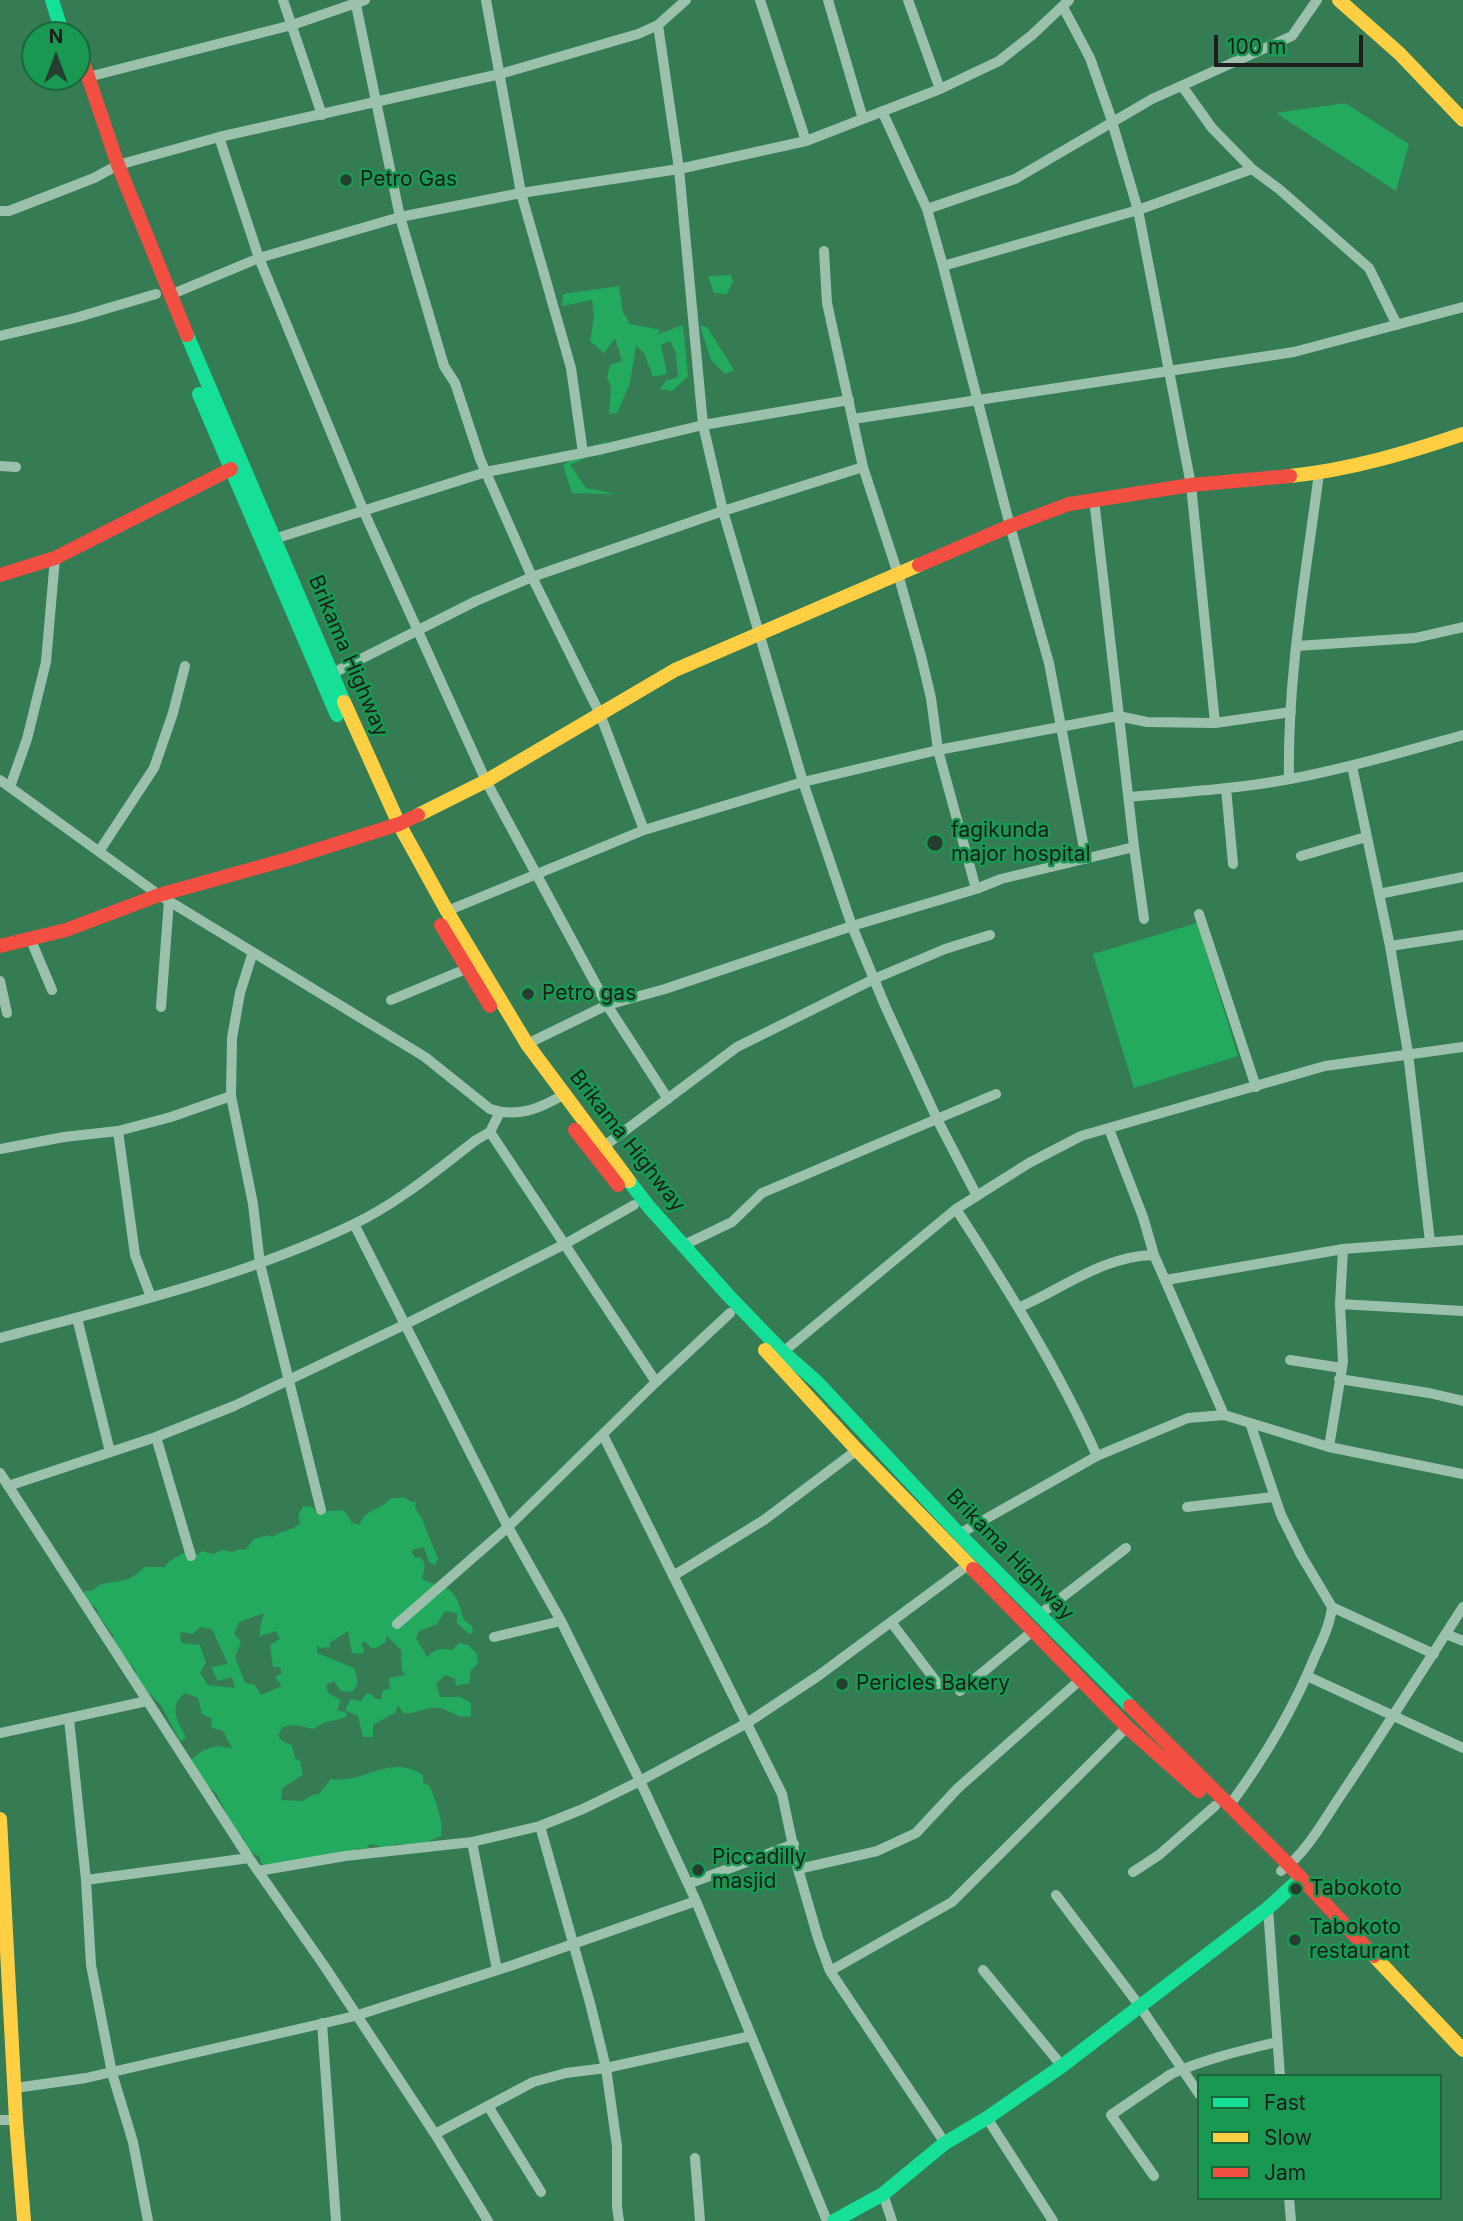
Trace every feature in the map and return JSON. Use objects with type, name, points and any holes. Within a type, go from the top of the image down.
[{"type":"main road","points":[[52,0],[59,21]]},
{"type":"main road","points":[[64,0],[70,21]]},
{"type":"main road","points":[[1339,0],[1400,54],[1463,120]]},
{"type":"main road","name":"Brikama Highway","points":[[87,91],[113,167],[231,469],[394,826],[466,969],[558,1098],[603,1147],[649,1207],[783,1352],[817,1382],[959,1534],[1285,1868],[1463,2064]]},
{"type":"main road","name":"Brikama Highway","points":[[163,295],[274,539],[394,826],[596,1159],[730,1313],[968,1565],[1127,1727],[1222,1806]]},
{"type":"main road","points":[[0,946],[66,930],[394,826],[486,781],[676,670],[1010,526],[1069,504],[1191,485],[1319,473],[1417,450],[1463,434]]},
{"type":"main road","points":[[0,575],[55,558],[231,469]]},
{"type":"main road","points":[[805,1394],[817,1382]]},
{"type":"main road","points":[[0,1819],[24,2221]]},
{"type":"main road","points":[[834,2221],[883,2194],[945,2143],[1062,2066],[1268,1908],[1296,1881]]},
{"type":"main road","name":"Brikama Highway","points":[[1296,1881],[1463,2050]]},
{"type":"street","points":[[284,0],[322,115]]},
{"type":"street","points":[[486,0],[521,192],[571,368],[583,453]]},
{"type":"street","points":[[0,211],[9,211],[94,178],[113,167],[219,136],[500,74],[638,34],[658,25],[687,0]]},
{"type":"street","points":[[760,0],[806,141]]},
{"type":"street","points":[[828,0],[863,119]]},
{"type":"street","points":[[908,0],[940,89]]},
{"type":"street","points":[[927,209],[1015,179],[1152,99],[1292,36],[1317,0]]},
{"type":"street","points":[[91,75],[292,25],[358,1],[400,217],[444,366],[455,383],[486,472],[532,577],[600,714],[643,830]]},
{"type":"street","points":[[0,336],[163,295],[259,258],[400,217],[521,192],[679,169],[806,141],[940,89],[999,61],[1032,36],[1066,3],[1090,58],[1138,210],[1191,485],[1215,723]]},
{"type":"street","points":[[658,25],[679,169],[703,425],[723,511],[803,782],[852,926],[938,1121],[977,1196]]},
{"type":"street","points":[[1182,86],[1220,137],[1252,169],[1279,189],[1369,268],[1397,325]]},
{"type":"street","points":[[882,111],[927,209],[943,266],[1010,526],[1049,663],[1086,859]]},
{"type":"street","points":[[219,136],[259,258],[364,512],[486,781],[607,1005],[668,1099]]},
{"type":"street","points":[[943,266],[1138,210],[1252,169]]},
{"type":"street","points":[[824,251],[827,303],[863,467],[898,574],[931,698],[938,750],[976,889]]},
{"type":"street","points":[[853,419],[1294,352],[1463,307]]},
{"type":"street","points":[[274,539],[486,472],[703,425],[849,400]]},
{"type":"street","points":[[0,466],[16,467]]},
{"type":"street","points":[[332,673],[476,601],[532,577],[723,511],[863,467]]},
{"type":"street","points":[[1289,779],[1297,646],[1319,473]]},
{"type":"street","points":[[1094,499],[1144,919]]},
{"type":"street","points":[[10,788],[27,739],[46,662],[55,558]]},
{"type":"street","points":[[1297,646],[1415,638],[1463,627]]},
{"type":"street","points":[[100,850],[154,768],[186,666]]},
{"type":"street","points":[[447,911],[643,830],[803,782],[938,750],[1118,716],[1147,722],[1215,723],[1291,712]]},
{"type":"street","points":[[1129,797],[1289,779],[1352,766],[1463,735]]},
{"type":"street","points":[[1352,766],[1390,946],[1408,1053],[1430,1242]]},
{"type":"street","points":[[0,780],[164,898],[402,1043],[447,1073],[479,1101],[500,1112],[523,1112],[558,1098]]},
{"type":"street","points":[[1226,788],[1233,864]]},
{"type":"street","points":[[1301,856],[1366,837]]},
{"type":"street","points":[[527,1044],[607,1005],[665,989],[1001,879],[1134,847]]},
{"type":"street","points":[[1378,894],[1463,877]]},
{"type":"street","points":[[161,1007],[164,898]]},
{"type":"street","points":[[1199,914],[1256,1087]]},
{"type":"street","points":[[603,1147],[737,1047],[874,979],[945,949],[990,935]]},
{"type":"street","points":[[1390,946],[1463,935]]},
{"type":"street","points":[[30,938],[52,990]]},
{"type":"street","points":[[253,952],[240,993],[232,1038],[231,1096],[253,1204],[260,1264],[321,1510]]},
{"type":"street","points":[[391,1000],[466,969]]},
{"type":"street","points":[[0,981],[7,1013]]},
{"type":"street","points":[[783,1352],[956,1209],[1029,1163],[1082,1136],[1325,1066],[1463,1047]]},
{"type":"street","points":[[684,1245],[732,1222],[762,1193],[938,1121],[996,1094]]},
{"type":"street","points":[[0,1149],[64,1137],[118,1131],[171,1117],[231,1096]]},
{"type":"street","points":[[0,1338],[260,1264],[354,1224],[390,1204],[476,1140],[491,1132],[500,1112]]},
{"type":"street","points":[[1108,1129],[1143,1217],[1154,1255],[1224,1415]]},
{"type":"street","points":[[118,1131],[135,1255],[151,1297]]},
{"type":"street","points":[[491,1132],[656,1382]]},
{"type":"street","points":[[8,1486],[156,1437],[234,1406],[404,1325],[565,1244],[634,1205]]},
{"type":"street","points":[[956,1209],[1020,1307],[1073,1402],[1097,1455]]},
{"type":"street","points":[[354,1224],[508,1527],[561,1621],[640,1781],[696,1901],[827,2221]]},
{"type":"street","points":[[1166,1280],[1343,1249],[1463,1240]]},
{"type":"street","points":[[1329,1447],[1344,1342],[1340,1304],[1343,1249]]},
{"type":"street","points":[[1020,1307],[1048,1295],[1078,1276],[1135,1255],[1154,1255]]},
{"type":"street","points":[[1340,1304],[1463,1311]]},
{"type":"street","points":[[397,1625],[508,1527],[730,1313]]},
{"type":"street","points":[[77,1318],[110,1452]]},
{"type":"street","points":[[1290,1360],[1342,1368]]},
{"type":"street","points":[[1339,1379],[1463,1401]]},
{"type":"street","points":[[959,1534],[1097,1455],[1188,1418],[1224,1415],[1329,1447],[1463,1474]]},
{"type":"street","points":[[1250,1423],[1273,1497],[1301,1555],[1332,1607],[1434,1654]]},
{"type":"street","points":[[603,1435],[782,1794],[798,1868],[830,1971],[945,2143]]},
{"type":"street","points":[[156,1437],[191,1556]]},
{"type":"street","points":[[673,1577],[764,1520],[857,1450]]},
{"type":"street","points":[[0,1473],[249,1858],[325,1967],[435,2134],[488,2221]]},
{"type":"street","points":[[1186,1507],[1273,1497]]},
{"type":"street","points":[[1039,1615],[1126,1548]]},
{"type":"street","points":[[258,1871],[345,1856],[471,1842],[540,1826],[640,1781],[747,1723],[818,1676],[968,1565]]},
{"type":"street","points":[[1133,1872],[1222,1806],[1259,1766],[1307,1676],[1331,1619],[1332,1607]]},
{"type":"street","points":[[1285,1868],[1314,1835],[1394,1717],[1463,1607]]},
{"type":"street","points":[[494,1637],[561,1621]]},
{"type":"street","points":[[891,1622],[938,1684]]},
{"type":"street","points":[[960,1691],[1034,1630]]},
{"type":"street","points":[[1446,1634],[1463,1641]]},
{"type":"street","points":[[1307,1676],[1463,1748]]},
{"type":"street","points":[[798,1868],[877,1851],[916,1833],[958,1788],[1080,1680]]},
{"type":"street","points":[[0,1732],[147,1701]]},
{"type":"street","points":[[69,1719],[86,1880],[91,1965],[112,2073],[133,2142],[148,2221]]},
{"type":"street","points":[[830,1971],[952,1902],[1127,1727]]},
{"type":"street","points":[[540,1826],[606,2068],[617,2147],[619,2221]]},
{"type":"street","points":[[471,1842],[497,1970]]},
{"type":"street","points":[[688,1884],[794,1844]]},
{"type":"street","points":[[86,1880],[249,1858]]},
{"type":"street","points":[[1056,1895],[1139,2005],[1197,2091]]},
{"type":"street","points":[[15,2088],[112,2073],[355,2016],[696,1901]]},
{"type":"street","points":[[1268,1908],[1280,2074]]},
{"type":"street","points":[[983,1970],[1062,2066]]},
{"type":"street","points":[[322,2023],[336,2221]]},
{"type":"street","points":[[435,2134],[533,2082],[751,2036]]},
{"type":"street","points":[[1154,2176],[1111,2115],[1171,2074],[1216,2056],[1277,2042]]},
{"type":"street","points":[[488,2106],[541,2192]]},
{"type":"street","points":[[986,2118],[1053,2221]]},
{"type":"street","points":[[0,2120],[16,2120]]},
{"type":"street","points":[[695,2158],[699,2221]]},
{"type":"street","points":[[883,2194],[892,2221]]},
{"type":"street","points":[[1289,2200],[1291,2221]]},
{"type":"green space","points":[[1345,103],[1409,144],[1396,191],[1276,113]]},
{"type":"green space","points":[[731,275],[733,281],[727,294],[714,293],[708,276]]},
{"type":"green space","points":[[619,286],[623,312],[630,324],[661,330],[656,335],[683,325],[688,376],[672,391],[660,389],[666,381],[678,377],[676,353],[670,341],[661,345],[667,374],[653,377],[644,353],[636,346],[630,383],[617,413],[609,414],[611,386],[607,378],[610,365],[622,361],[615,338],[604,353],[590,341],[594,317],[592,300],[562,306],[563,294]]},
{"type":"green space","points":[[700,326],[707,327],[734,370],[725,374],[711,360]]},
{"type":"green space","points":[[607,440],[594,471],[602,450],[570,465],[586,488],[616,494],[572,493],[563,465]]},
{"type":"green space","points":[[1197,923],[1238,1056],[1134,1088],[1093,954]]},
{"type":"green space","points":[[404,1497],[416,1502],[415,1508],[438,1559],[435,1565],[429,1562],[424,1547],[414,1549],[414,1557],[421,1558],[424,1563],[422,1578],[448,1588],[457,1600],[464,1620],[472,1626],[473,1632],[469,1634],[457,1623],[457,1613],[445,1611],[437,1624],[419,1631],[416,1638],[427,1657],[438,1649],[452,1650],[459,1643],[468,1645],[477,1654],[478,1664],[471,1670],[469,1683],[456,1686],[455,1679],[446,1675],[436,1683],[440,1697],[460,1697],[471,1703],[471,1716],[461,1717],[443,1709],[433,1708],[403,1713],[398,1705],[396,1712],[373,1725],[373,1737],[363,1737],[358,1716],[345,1710],[351,1699],[361,1701],[366,1694],[371,1694],[376,1699],[381,1699],[383,1690],[390,1689],[389,1678],[405,1675],[402,1670],[401,1650],[386,1635],[386,1642],[376,1648],[361,1642],[363,1654],[352,1653],[348,1631],[329,1643],[330,1647],[317,1646],[317,1653],[354,1668],[358,1683],[352,1692],[341,1691],[334,1681],[326,1685],[328,1693],[341,1700],[337,1710],[347,1713],[346,1717],[314,1729],[294,1725],[283,1727],[278,1735],[282,1741],[292,1745],[303,1775],[282,1788],[281,1800],[303,1801],[319,1794],[331,1779],[355,1777],[388,1768],[411,1769],[423,1775],[423,1782],[430,1786],[440,1817],[441,1836],[424,1846],[394,1844],[390,1849],[370,1844],[365,1850],[359,1848],[329,1859],[327,1864],[299,1862],[269,1867],[261,1864],[260,1857],[244,1848],[244,1838],[237,1834],[216,1793],[206,1785],[190,1760],[204,1750],[217,1746],[232,1748],[223,1731],[211,1727],[212,1719],[202,1714],[198,1698],[185,1693],[176,1709],[186,1738],[180,1741],[161,1705],[138,1682],[135,1669],[113,1647],[113,1635],[97,1609],[82,1597],[85,1591],[92,1591],[105,1583],[127,1579],[145,1567],[165,1567],[168,1562],[185,1552],[196,1555],[202,1551],[213,1554],[222,1550],[245,1550],[254,1539],[268,1535],[272,1537],[298,1526],[301,1523],[298,1517],[303,1506],[312,1507],[319,1515],[327,1511],[342,1510],[352,1522],[360,1524],[365,1515],[390,1499]],"holes":[[[264,1613],[260,1636],[276,1631],[280,1639],[270,1645],[273,1667],[280,1667],[282,1673],[275,1677],[282,1686],[261,1695],[255,1685],[245,1683],[235,1657],[241,1642],[234,1634],[239,1622]],[[200,1627],[212,1629],[228,1664],[211,1667],[218,1681],[232,1677],[235,1688],[208,1685],[200,1673],[206,1663],[200,1645],[181,1643],[180,1632],[193,1634]]]},
{"type":"traffic: fast","points":[[52,0],[59,21]]},
{"type":"traffic: fast","points":[[187,335],[344,702]]},
{"type":"traffic: fast","points":[[199,394],[337,715]]},
{"type":"traffic: fast","points":[[629,1181],[727,1294],[783,1352],[817,1382],[959,1534],[1130,1706]]},
{"type":"traffic: fast","points":[[834,2221],[883,2194],[945,2143],[987,2118],[1062,2066],[1268,1908],[1301,1878]]},
{"type":"traffic: slow","points":[[1339,0],[1400,54],[1463,120]]},
{"type":"traffic: slow","points":[[1290,476],[1378,460],[1463,434]]},
{"type":"traffic: slow","points":[[418,815],[486,781],[675,670],[919,565]]},
{"type":"traffic: slow","points":[[344,702],[399,824],[447,911],[527,1044],[629,1181]]},
{"type":"traffic: slow","points":[[765,1350],[857,1450],[973,1569]]},
{"type":"traffic: slow","points":[[0,1819],[24,2221]]},
{"type":"traffic: slow","points":[[1374,1956],[1463,2050]]},
{"type":"traffic: jam","points":[[91,85],[118,165],[187,335]]},
{"type":"traffic: jam","points":[[0,575],[55,558],[231,469]]},
{"type":"traffic: jam","points":[[919,565],[1069,504],[1191,485],[1290,476]]},
{"type":"traffic: jam","points":[[0,946],[66,930],[159,895],[288,859],[399,824],[418,815]]},
{"type":"traffic: jam","points":[[441,925],[490,1006]]},
{"type":"traffic: jam","points":[[575,1130],[618,1185]]},
{"type":"traffic: jam","points":[[973,1569],[1127,1727],[1199,1791]]},
{"type":"traffic: jam","points":[[1130,1706],[1289,1865],[1374,1956]]},
{"type":"place","name":"Petro Gas","points":[[346,180]]},
{"type":"place","name":"fagikunda major hospital","points":[[935,843]]},
{"type":"place","name":"Petro gas","points":[[528,994]]},
{"type":"place","name":"Pericles Bakery","points":[[842,1684]]},
{"type":"place","name":"Piccadilly masjid","points":[[698,1870]]},
{"type":"place","name":"Tabokoto","points":[[1296,1889]]},
{"type":"place","name":"Tabokoto restaurant","points":[[1295,1940]]}]
